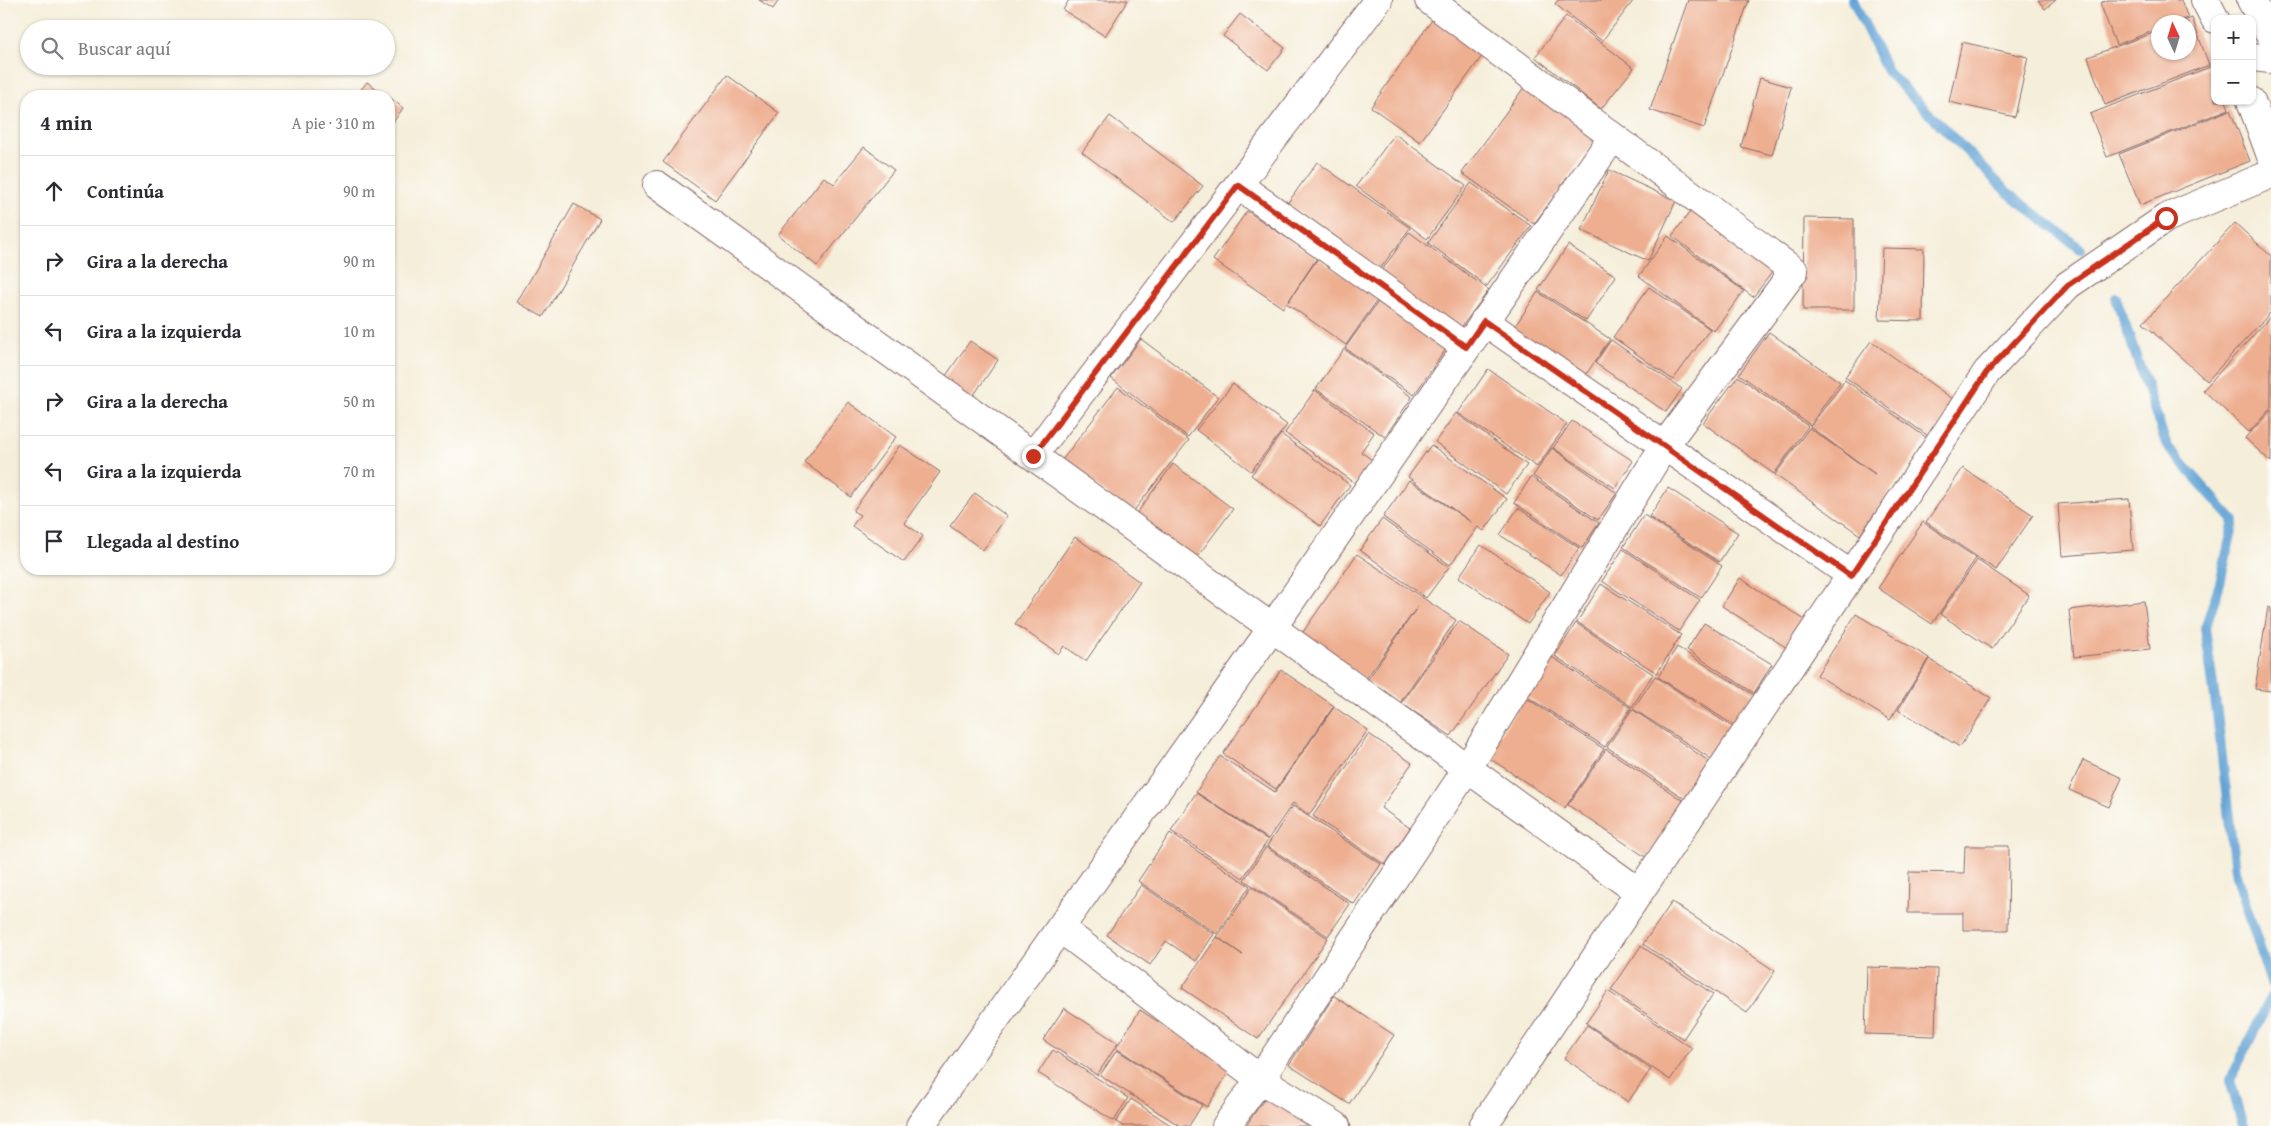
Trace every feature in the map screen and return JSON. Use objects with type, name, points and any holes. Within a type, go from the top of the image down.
[{"type":"street","points":[[1033,456],[1378,0]]},
{"type":"street","points":[[1226,1126],[1260,1079],[1467,768],[1664,446],[1794,271],[1429,0]]},
{"type":"street","points":[[2205,0],[2213,15]]},
{"type":"street","points":[[2251,0],[2271,36]]},
{"type":"street","points":[[2256,58],[2271,60]]},
{"type":"street","points":[[2252,105],[2271,156]]},
{"type":"street","points":[[920,1126],[1272,628],[1613,137]]},
{"type":"street","points":[[1483,1126],[1987,372],[2068,285],[2166,218],[2271,174]]},
{"type":"street","points":[[657,185],[1639,892]]},
{"type":"street","points":[[1238,185],[1466,347]]},
{"type":"street","points":[[1484,321],[1851,576]]},
{"type":"street","points":[[1061,929],[1260,1079],[1336,1126]]},
{"type":"building","points":[[759,0],[779,0],[773,9]]},
{"type":"building","points":[[1069,0],[1128,0],[1105,36],[1063,10]]},
{"type":"building","points":[[1558,0],[1634,0],[1602,41],[1555,4]]},
{"type":"building","points":[[1688,0],[1749,0],[1704,128],[1650,110]]},
{"type":"building","points":[[2038,0],[2056,0],[2045,9]]},
{"type":"building","points":[[2108,0],[2181,0],[2187,15],[2151,15],[2151,32],[2116,45],[2100,3]]},
{"type":"building","points":[[1240,14],[1285,48],[1268,70],[1223,36]]},
{"type":"building","points":[[1566,16],[1634,68],[1601,109],[1535,57]]},
{"type":"building","points":[[1434,17],[1485,52],[1420,142],[1371,107]]},
{"type":"building","points":[[2196,29],[2209,65],[2105,105],[2088,57],[2151,34],[2151,60],[2196,60]]},
{"type":"building","points":[[1962,42],[2028,57],[2015,117],[1949,102]]},
{"type":"building","points":[[2211,66],[2211,105],[2228,105],[2229,109],[2107,157],[2090,114]]},
{"type":"building","points":[[727,75],[779,113],[715,200],[663,162]]},
{"type":"building","points":[[1760,78],[1791,87],[1772,155],[1741,147]]},
{"type":"building","points":[[367,82],[378,90],[361,90]]},
{"type":"building","points":[[1525,86],[1597,138],[1534,224],[1462,173]]},
{"type":"building","points":[[395,102],[403,108],[395,119]]},
{"type":"building","points":[[2230,110],[2250,161],[2140,205],[2119,154]]},
{"type":"building","points":[[1110,116],[1203,186],[1174,222],[1082,152]]},
{"type":"building","points":[[1395,134],[1466,186],[1427,239],[1356,186]]},
{"type":"building","points":[[864,147],[894,170],[817,266],[778,235],[824,177],[834,184]]},
{"type":"building","points":[[1317,162],[1410,228],[1380,269],[1287,204]]},
{"type":"building","points":[[1609,170],[1676,201],[1648,261],[1581,230]]},
{"type":"building","points":[[1471,183],[1531,226],[1487,286],[1428,243]]},
{"type":"building","points":[[574,204],[600,219],[543,317],[517,302]]},
{"type":"building","points":[[1695,205],[1777,266],[1753,297],[1672,236]]},
{"type":"building","points":[[1247,211],[1317,258],[1288,302],[1318,258],[1378,299],[1346,345],[1286,303],[1283,308],[1213,260]]},
{"type":"building","points":[[1804,218],[1854,219],[1854,310],[1803,310]]},
{"type":"building","points":[[2235,223],[2271,256],[2271,312],[2207,381],[2143,323]]},
{"type":"building","points":[[1409,232],[1489,290],[1454,337],[1375,280]]},
{"type":"building","points":[[1668,236],[1744,291],[1714,331],[1639,276]]},
{"type":"building","points":[[1568,245],[1616,276],[1586,321],[1538,290]]},
{"type":"building","points":[[1882,248],[1924,249],[1923,321],[1879,320]]},
{"type":"building","points":[[1649,287],[1710,329],[1673,380],[1613,337]]},
{"type":"building","points":[[1538,292],[1610,339],[1585,376],[1513,329]]},
{"type":"building","points":[[1380,299],[1448,346],[1414,395],[1345,348]]},
{"type":"building","points":[[2271,316],[2271,408],[2249,432],[2203,390]]},
{"type":"building","points":[[1769,332],[1840,382],[1810,425],[1739,374]]},
{"type":"building","points":[[1141,339],[1218,397],[1188,437],[1111,378]]},
{"type":"building","points":[[1611,340],[1682,389],[1666,412],[1595,363]]},
{"type":"building","points":[[970,341],[998,360],[969,402],[941,383]]},
{"type":"building","points":[[1871,341],[1957,402],[1931,438],[1845,377]]},
{"type":"building","points":[[1344,349],[1412,397],[1385,437],[1316,389]]},
{"type":"building","points":[[1488,369],[1567,424],[1537,467],[1458,413]]},
{"type":"building","points":[[1738,376],[1808,426],[1774,474],[1703,423]]},
{"type":"building","points":[[1845,380],[1927,438],[1860,535],[1775,475],[1809,428],[1875,474],[1810,427]]},
{"type":"building","points":[[1233,384],[1287,425],[1251,471],[1196,430]]},
{"type":"building","points":[[1118,387],[1189,440],[1132,513],[1062,460]]},
{"type":"building","points":[[1315,390],[1374,433],[1361,452],[1372,460],[1355,483],[1285,433]]},
{"type":"building","points":[[848,402],[896,437],[851,497],[804,462]]},
{"type":"building","points":[[2271,410],[2271,462],[2245,438]]},
{"type":"building","points":[[1456,413],[1527,465],[1506,494],[1435,442]]},
{"type":"building","points":[[1572,421],[1633,461],[1615,488],[1553,448]]},
{"type":"building","points":[[1281,434],[1350,485],[1320,526],[1251,475]]},
{"type":"building","points":[[900,445],[940,472],[904,523],[923,536],[904,562],[852,526],[860,515],[853,511]]},
{"type":"building","points":[[1431,445],[1507,499],[1484,531],[1478,527],[1450,565],[1383,517],[1409,480],[1471,522],[1408,477]]},
{"type":"building","points":[[1552,448],[1617,493],[1598,520],[1533,476]]},
{"type":"building","points":[[1173,464],[1233,509],[1194,561],[1134,517]]},
{"type":"building","points":[[1963,468],[2033,515],[1996,570],[1926,522]]},
{"type":"building","points":[[1531,477],[1599,523],[1582,548],[1514,503]]},
{"type":"building","points":[[1668,488],[1738,533],[1719,562],[1649,517]]},
{"type":"building","points":[[975,493],[1007,516],[983,550],[950,526]]},
{"type":"building","points":[[2129,499],[2133,550],[2062,556],[2058,504]]},
{"type":"building","points":[[1518,508],[1579,548],[1561,575],[1500,535]]},
{"type":"building","points":[[1644,515],[1722,566],[1701,598],[1623,547]]},
{"type":"building","points":[[1382,519],[1449,567],[1426,598],[1360,550]]},
{"type":"building","points":[[1923,522],[1976,558],[1932,624],[1878,588]]},
{"type":"building","points":[[1075,537],[1140,582],[1086,661],[1064,646],[1059,654],[1015,624]]},
{"type":"building","points":[[1481,545],[1550,592],[1528,624],[1459,577]]},
{"type":"building","points":[[1623,549],[1700,600],[1679,631],[1602,581]]},
{"type":"building","points":[[1357,554],[1456,620],[1400,703],[1367,681],[1418,606],[1366,679],[1301,635]]},
{"type":"building","points":[[1977,560],[2029,595],[1992,649],[1940,614]]},
{"type":"building","points":[[1740,578],[1808,622],[1790,650],[1722,606]]},
{"type":"building","points":[[1601,584],[1681,635],[1657,673],[1577,622]]},
{"type":"building","points":[[2144,601],[2150,649],[2074,657],[2069,610]]},
{"type":"building","points":[[2268,607],[2271,608],[2271,691],[2255,689]]},
{"type":"building","points":[[1856,614],[1929,658],[1890,720],[1817,675]]},
{"type":"building","points":[[1459,621],[1508,654],[1451,736],[1401,703]]},
{"type":"building","points":[[1576,623],[1653,674],[1632,707],[1555,656]]},
{"type":"building","points":[[1704,623],[1772,664],[1754,693],[1687,650]]},
{"type":"building","points":[[1677,647],[1754,695],[1735,726],[1658,677]]},
{"type":"building","points":[[1552,657],[1631,708],[1605,747],[1526,696]]},
{"type":"building","points":[[1929,659],[1991,698],[1960,747],[1898,710]]},
{"type":"building","points":[[1281,670],[1334,706],[1276,789],[1223,754]]},
{"type":"building","points":[[1655,676],[1734,728],[1713,760],[1633,709]]},
{"type":"building","points":[[1525,697],[1604,749],[1565,808],[1486,756]]},
{"type":"building","points":[[1334,707],[1368,730],[1309,815],[1293,803],[1268,839],[1196,792],[1220,756],[1275,792]]},
{"type":"building","points":[[1632,709],[1713,764],[1688,801],[1607,747]]},
{"type":"building","points":[[1369,734],[1412,763],[1381,808],[1410,828],[1385,865],[1313,816]]},
{"type":"building","points":[[1606,749],[1685,802],[1647,858],[1568,805]]},
{"type":"building","points":[[2083,760],[2122,778],[2109,807],[2069,790]]},
{"type":"building","points":[[1196,793],[1268,840],[1243,878],[1171,831]]},
{"type":"building","points":[[1293,806],[1381,864],[1354,904],[1267,846]]},
{"type":"building","points":[[1170,833],[1250,886],[1217,934],[1138,881]]},
{"type":"building","points":[[1965,846],[2009,846],[2008,930],[1963,930],[1963,913],[1908,913],[1909,872],[1964,873]]},
{"type":"building","points":[[1266,847],[1350,904],[1328,936],[1244,880]]},
{"type":"building","points":[[1141,885],[1214,934],[1196,961],[1166,941],[1150,965],[1107,935]]},
{"type":"building","points":[[1252,887],[1328,938],[1258,1039],[1182,988]]},
{"type":"building","points":[[1672,902],[1775,971],[1747,1013],[1643,944]]},
{"type":"building","points":[[1641,946],[1713,994],[1683,1039],[1611,990]]},
{"type":"building","points":[[1867,967],[1937,969],[1935,1036],[1865,1034]]},
{"type":"building","points":[[1608,991],[1692,1048],[1670,1080],[1586,1023]]},
{"type":"building","points":[[1334,996],[1394,1035],[1349,1104],[1289,1065]]},
{"type":"building","points":[[1064,1008],[1118,1043],[1097,1075],[1043,1040]]},
{"type":"building","points":[[1140,1010],[1231,1069],[1207,1107],[1116,1048]]},
{"type":"building","points":[[1587,1025],[1651,1069],[1628,1102],[1564,1058]]},
{"type":"building","points":[[1053,1050],[1128,1098],[1114,1121],[1038,1073]]},
{"type":"building","points":[[1117,1050],[1202,1105],[1189,1126],[1180,1126],[1100,1075]]},
{"type":"building","points":[[1266,1096],[1311,1126],[1246,1126]]},
{"type":"building","points":[[1131,1099],[1172,1126],[1123,1126],[1116,1122]]},
{"type":"waterway","points":[[1853,0],[1887,71],[2007,192],[2081,249]]},
{"type":"waterway","points":[[2116,298],[2167,446],[2234,521],[2220,583],[2205,628],[2235,871],[2271,983]]},
{"type":"waterway","points":[[2243,1126],[2230,1080],[2271,997]]},
{"type":"route","points":[[1033,456],[1238,185],[1466,347],[1484,321],[1851,576],[1987,372],[2068,285],[2166,218]]}]
